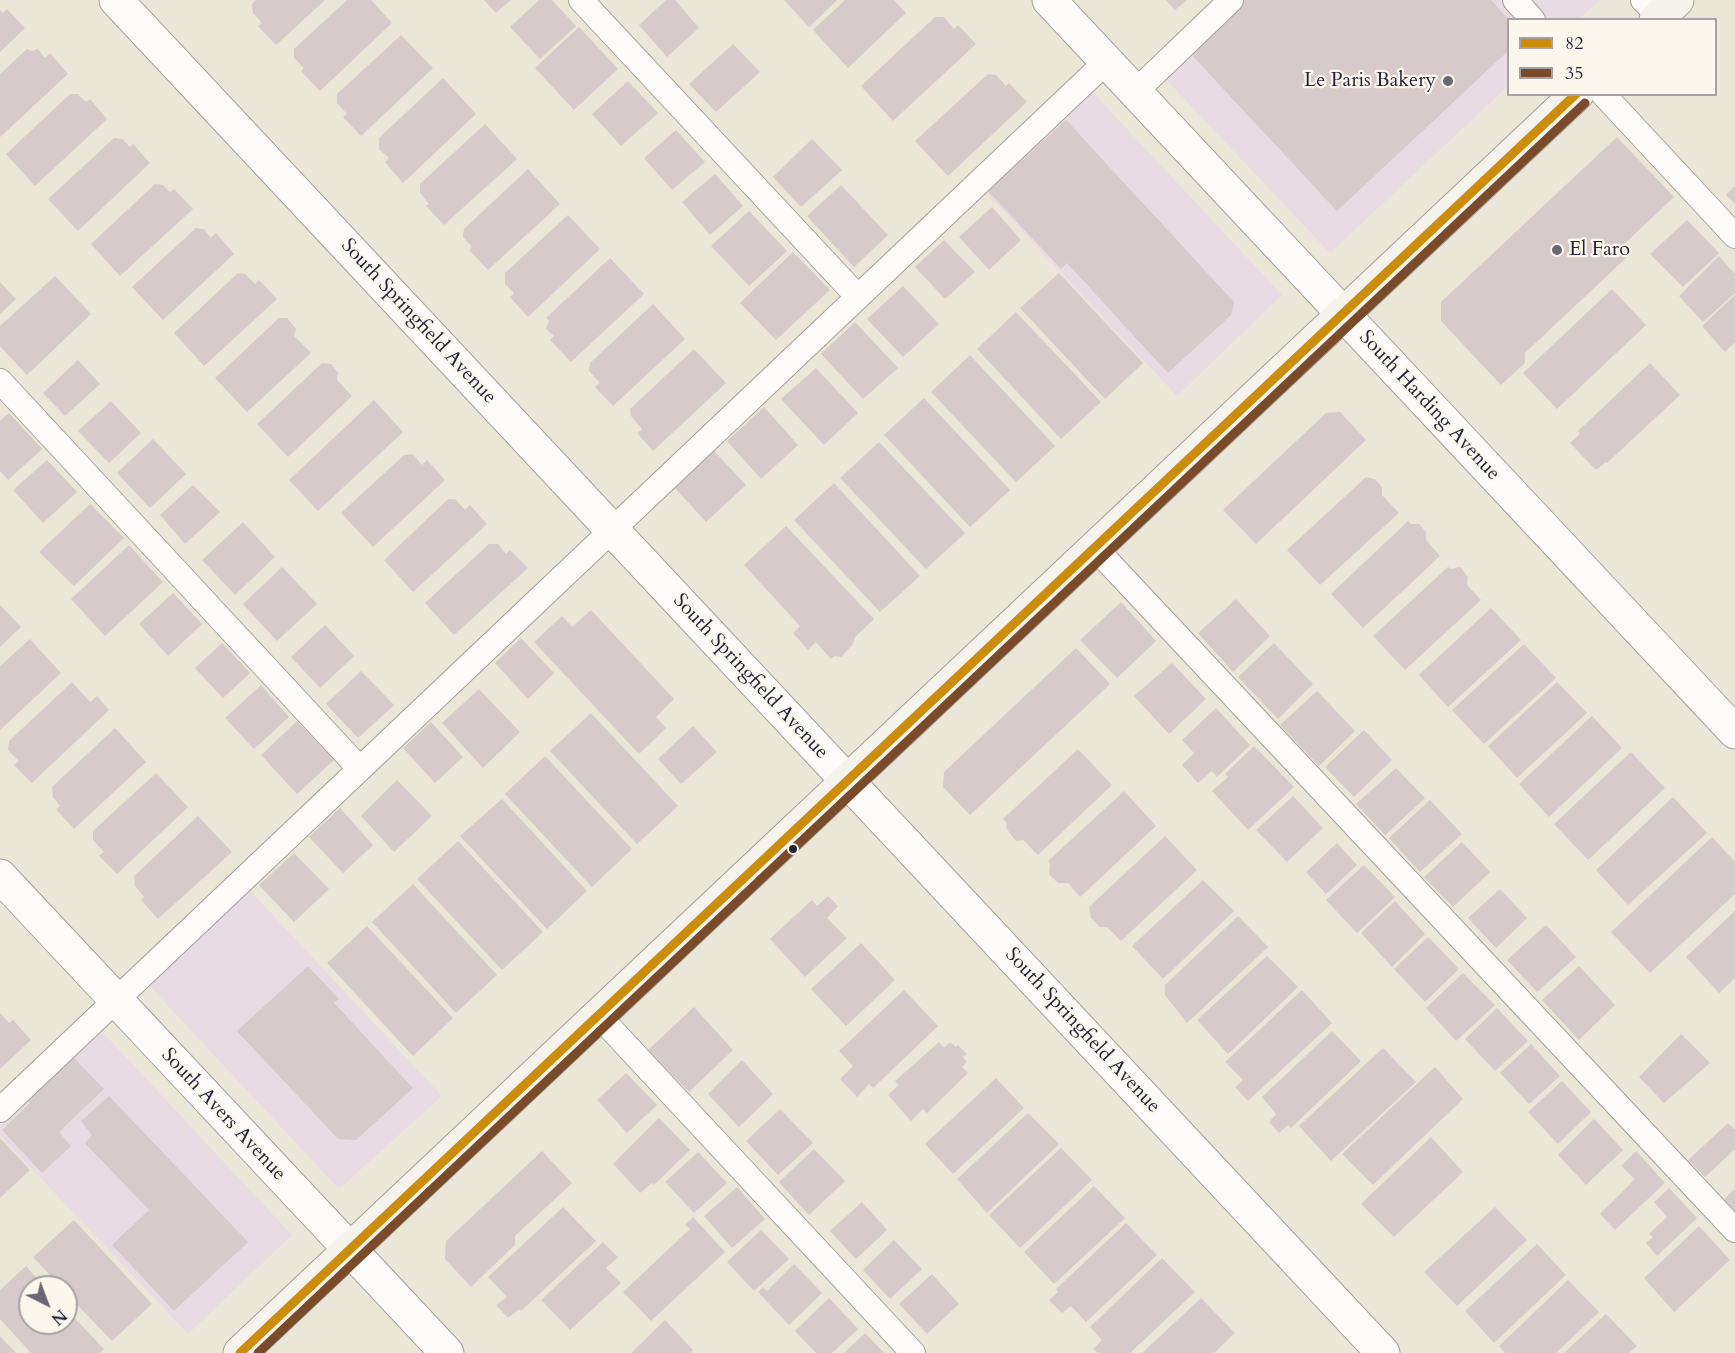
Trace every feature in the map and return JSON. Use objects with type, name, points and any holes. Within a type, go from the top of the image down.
[{"type":"main road","points":[[240,1353],[1574,96]]},
{"type":"street","name":"South Springfield Avenue","points":[[116,0],[1383,1353]]},
{"type":"street","name":"South Harding Avenue","points":[[1049,0],[1735,732]]},
{"type":"street","name":"South Avers Avenue","points":[[0,876],[447,1353]]},
{"type":"lane","points":[[581,0],[858,297]]},
{"type":"lane","points":[[1135,92],[1231,0]]},
{"type":"lane","points":[[1515,0],[1531,18]]},
{"type":"lane","points":[[0,1110],[1107,61]]},
{"type":"lane","points":[[1605,96],[1735,236]]},
{"type":"lane","points":[[0,381],[360,769]]},
{"type":"lane","points":[[1095,548],[1735,1230]]},
{"type":"lane","points":[[599,1016],[913,1353]]},
{"type":"shaded area","points":[[1231,0],[1600,0],[1580,18],[1507,18],[1507,87],[1330,253],[1157,70]]},
{"type":"shaded area","points":[[1084,83],[1282,295],[1177,396],[978,184]]},
{"type":"shaded area","points":[[241,881],[442,1096],[339,1189],[141,977]]},
{"type":"shaded area","points":[[93,1022],[292,1235],[188,1334],[0,1135],[0,1110]]},
{"type":"building","points":[[256,0],[325,0],[276,45],[258,26],[262,23],[253,13],[252,4]]},
{"type":"building","points":[[347,0],[371,0],[392,23],[320,91],[301,71],[304,68],[294,58],[294,49]]},
{"type":"building","points":[[484,0],[511,0],[496,13]]},
{"type":"building","points":[[539,0],[552,0],[576,26],[540,59],[510,27]]},
{"type":"building","points":[[666,0],[675,0],[699,28],[667,57],[639,25]]},
{"type":"building","points":[[784,0],[837,0],[809,27]]},
{"type":"building","points":[[845,0],[894,0],[906,13],[848,68],[813,30]]},
{"type":"building","points":[[1166,0],[1187,0],[1175,10]]},
{"type":"building","points":[[1244,0],[1491,0],[1507,18],[1507,52],[1337,211],[1189,52]]},
{"type":"building","points":[[7,9],[25,28],[0,52],[0,10],[3,13]]},
{"type":"building","points":[[935,17],[944,17],[954,29],[958,25],[976,44],[893,121],[861,86]]},
{"type":"building","points":[[579,27],[618,69],[574,110],[535,68]]},
{"type":"building","points":[[401,35],[433,68],[361,136],[343,117],[347,114],[337,103],[337,94]]},
{"type":"building","points":[[733,44],[760,72],[716,112],[689,84]]},
{"type":"building","points":[[27,49],[31,51],[38,49],[45,58],[50,53],[68,74],[0,137],[0,74]]},
{"type":"building","points":[[988,74],[996,75],[1006,86],[1009,83],[1027,102],[948,176],[915,141]]},
{"type":"building","points":[[443,78],[476,114],[403,183],[385,162],[389,158],[379,149],[379,138]]},
{"type":"building","points":[[628,81],[658,113],[621,146],[592,114]]},
{"type":"building","points":[[70,94],[78,94],[86,102],[90,99],[107,119],[35,186],[6,154]]},
{"type":"building","points":[[1066,120],[1234,302],[1231,315],[1168,373],[1067,263],[1061,269],[988,191]]},
{"type":"building","points":[[485,124],[517,159],[444,225],[426,206],[429,204],[420,193],[420,184]]},
{"type":"building","points":[[676,130],[705,162],[672,190],[644,158]]},
{"type":"building","points":[[1617,137],[1674,197],[1621,247],[1628,256],[1525,353],[1525,363],[1501,385],[1441,321],[1441,302]]},
{"type":"building","points":[[114,138],[122,139],[130,147],[133,144],[150,163],[78,231],[48,199]]},
{"type":"building","points":[[812,139],[842,170],[801,207],[773,177]]},
{"type":"building","points":[[528,169],[560,204],[488,270],[469,250],[472,247],[463,237],[464,229]]},
{"type":"building","points":[[715,174],[743,206],[710,235],[682,202]]},
{"type":"building","points":[[155,184],[163,185],[170,192],[174,189],[193,209],[120,276],[91,244]]},
{"type":"building","points":[[841,185],[888,235],[854,267],[807,216]]},
{"type":"building","points":[[1735,186],[1735,204],[1726,195]]},
{"type":"building","points":[[992,207],[1021,240],[989,270],[959,237]]},
{"type":"building","points":[[749,211],[787,251],[749,286],[711,246]]},
{"type":"building","points":[[568,215],[600,249],[528,317],[510,297],[514,293],[505,284],[505,273]]},
{"type":"building","points":[[1687,220],[1719,253],[1683,287],[1650,254]]},
{"type":"building","points":[[196,228],[204,229],[211,238],[216,233],[234,254],[163,320],[132,287]]},
{"type":"building","points":[[944,240],[975,272],[945,299],[915,267]]},
{"type":"building","points":[[793,252],[830,290],[776,340],[740,303]]},
{"type":"building","points":[[1719,256],[1735,274],[1735,293],[1703,322],[1679,296]]},
{"type":"building","points":[[610,258],[644,294],[571,362],[550,340],[554,336],[546,329],[549,321],[546,318]]},
{"type":"building","points":[[238,273],[245,274],[255,284],[259,280],[277,299],[204,366],[174,333]]},
{"type":"building","points":[[1059,273],[1143,363],[1105,399],[1020,308]]},
{"type":"building","points":[[55,276],[91,314],[27,375],[0,346],[0,326]]},
{"type":"building","points":[[0,282],[16,299],[0,314]]},
{"type":"building","points":[[903,286],[939,324],[903,357],[867,319]]},
{"type":"building","points":[[1612,289],[1646,325],[1557,409],[1523,373]]},
{"type":"building","points":[[1735,295],[1735,342],[1725,352],[1702,326]]},
{"type":"building","points":[[653,304],[685,339],[613,406],[595,387],[600,383],[589,371],[590,363]]},
{"type":"building","points":[[1016,312],[1101,402],[1061,439],[977,349]]},
{"type":"building","points":[[279,318],[287,318],[296,329],[294,336],[311,353],[247,412],[215,378]]},
{"type":"building","points":[[855,322],[898,368],[863,399],[821,354]]},
{"type":"building","points":[[694,349],[726,383],[653,451],[637,433],[642,429],[631,416],[630,409]]},
{"type":"building","points":[[970,355],[1055,446],[1016,482],[931,392]]},
{"type":"building","points":[[78,360],[100,384],[65,416],[43,393]]},
{"type":"building","points":[[322,363],[331,364],[338,373],[337,380],[352,396],[288,457],[257,424]]},
{"type":"building","points":[[1650,363],[1680,395],[1607,463],[1596,470],[1570,443],[1580,434],[1578,431]]},
{"type":"building","points":[[816,368],[858,413],[824,445],[781,399]]},
{"type":"building","points":[[924,398],[1010,490],[970,527],[884,435]]},
{"type":"building","points":[[374,400],[403,432],[318,511],[289,480]]},
{"type":"building","points":[[111,401],[141,433],[109,463],[78,431]]},
{"type":"building","points":[[764,407],[798,445],[761,479],[727,441]]},
{"type":"building","points":[[1340,412],[1366,440],[1256,544],[1223,510],[1326,413]]},
{"type":"building","points":[[9,413],[42,449],[8,480],[0,471],[0,421]]},
{"type":"building","points":[[153,439],[186,474],[150,508],[117,473]]},
{"type":"building","points":[[879,442],[965,533],[926,569],[840,478]]},
{"type":"building","points":[[714,451],[746,485],[706,522],[675,488]]},
{"type":"building","points":[[413,454],[422,465],[427,460],[445,480],[373,547],[341,513],[404,455]]},
{"type":"building","points":[[47,460],[77,492],[43,523],[13,490]]},
{"type":"building","points":[[1366,477],[1375,479],[1382,487],[1382,495],[1399,513],[1320,585],[1287,550]]},
{"type":"building","points":[[834,483],[920,576],[880,612],[794,520]]},
{"type":"building","points":[[193,485],[220,512],[185,544],[160,515]]},
{"type":"building","points":[[448,499],[455,499],[465,510],[470,505],[487,524],[413,592],[384,560]]},
{"type":"building","points":[[90,504],[124,538],[74,586],[39,552]]},
{"type":"building","points":[[1408,521],[1411,524],[1419,524],[1426,532],[1426,540],[1440,556],[1363,628],[1331,594]]},
{"type":"building","points":[[243,522],[275,557],[235,595],[202,560]]},
{"type":"building","points":[[786,526],[874,619],[855,637],[853,644],[841,657],[835,656],[831,659],[816,642],[808,650],[793,633],[800,626],[744,565]]},
{"type":"building","points":[[489,544],[498,544],[506,554],[510,550],[528,568],[454,635],[425,603]]},
{"type":"building","points":[[129,545],[163,582],[105,636],[71,599]]},
{"type":"building","points":[[282,567],[317,604],[277,641],[243,604]]},
{"type":"building","points":[[1448,567],[1451,569],[1460,567],[1468,577],[1467,585],[1481,600],[1405,670],[1373,636]]},
{"type":"building","points":[[173,593],[202,624],[168,656],[139,624]]},
{"type":"building","points":[[1236,599],[1270,636],[1233,672],[1198,633]]},
{"type":"building","points":[[1121,602],[1156,641],[1117,678],[1080,640]]},
{"type":"building","points":[[0,605],[21,627],[0,647]]},
{"type":"building","points":[[1491,608],[1521,640],[1448,707],[1419,675]]},
{"type":"building","points":[[591,610],[674,699],[656,717],[666,728],[639,754],[534,642],[562,616],[572,627]]},
{"type":"building","points":[[325,625],[354,656],[320,688],[291,657]]},
{"type":"building","points":[[521,638],[554,673],[528,699],[495,663]]},
{"type":"building","points":[[30,639],[61,673],[0,730],[0,666]]},
{"type":"building","points":[[222,643],[250,673],[223,698],[195,668]]},
{"type":"building","points":[[1274,643],[1313,684],[1278,719],[1238,677]]},
{"type":"building","points":[[1524,644],[1556,678],[1484,744],[1452,710]]},
{"type":"building","points":[[1076,648],[1110,684],[970,815],[943,787],[944,772]]},
{"type":"building","points":[[1172,663],[1206,699],[1169,734],[1134,696]]},
{"type":"building","points":[[361,671],[394,705],[358,738],[326,704]]},
{"type":"building","points":[[72,682],[90,702],[97,696],[109,710],[32,783],[14,765],[19,761],[8,750],[9,741]]},
{"type":"building","points":[[1557,682],[1587,713],[1517,778],[1488,746]]},
{"type":"building","points":[[261,685],[289,717],[254,749],[225,718]]},
{"type":"building","points":[[479,689],[520,732],[483,768],[442,723]]},
{"type":"building","points":[[1317,691],[1355,731],[1319,766],[1280,725]]},
{"type":"building","points":[[1216,708],[1250,745],[1217,777],[1212,771],[1198,783],[1182,765],[1194,753],[1182,740]]},
{"type":"building","points":[[591,713],[678,806],[637,844],[550,751]]},
{"type":"building","points":[[1592,716],[1622,748],[1549,817],[1519,784]]},
{"type":"building","points":[[297,721],[334,760],[297,794],[261,755]]},
{"type":"building","points":[[431,722],[463,757],[435,783],[403,748]]},
{"type":"building","points":[[693,726],[717,752],[681,784],[658,759]]},
{"type":"building","points":[[115,728],[146,762],[74,829],[56,809],[60,806],[53,797],[52,787]]},
{"type":"building","points":[[1364,730],[1392,760],[1354,797],[1325,767]]},
{"type":"building","points":[[1254,746],[1294,787],[1248,830],[1212,791],[1228,777],[1225,774]]},
{"type":"building","points":[[1078,749],[1112,785],[1038,855],[1023,840],[1016,841],[1006,828],[1007,823],[1003,819]]},
{"type":"building","points":[[1631,752],[1665,788],[1588,860],[1554,824]]},
{"type":"building","points":[[545,756],[632,849],[592,887],[505,794]]},
{"type":"building","points":[[1396,768],[1425,798],[1385,835],[1356,804]]},
{"type":"building","points":[[156,773],[188,807],[117,874],[99,856],[104,852],[93,840],[93,831]]},
{"type":"building","points":[[397,780],[432,816],[394,852],[361,816]]},
{"type":"building","points":[[1124,791],[1156,826],[1080,897],[1068,883],[1058,883],[1049,874],[1048,861]]},
{"type":"building","points":[[1293,796],[1323,828],[1287,862],[1256,830]]},
{"type":"building","points":[[1673,797],[1707,833],[1628,905],[1596,870]]},
{"type":"building","points":[[502,799],[587,891],[547,929],[460,836]]},
{"type":"building","points":[[1430,800],[1462,834],[1420,872],[1389,838]]},
{"type":"building","points":[[340,808],[373,845],[343,873],[309,837]]},
{"type":"building","points":[[198,816],[232,852],[158,919],[141,900],[144,897],[135,886],[134,876]]},
{"type":"building","points":[[1165,836],[1197,870],[1121,941],[1107,927],[1100,927],[1091,918],[1089,907]]},
{"type":"building","points":[[1712,837],[1735,862],[1735,894],[1650,973],[1611,932]]},
{"type":"building","points":[[458,841],[543,932],[502,970],[417,879]]},
{"type":"building","points":[[1462,842],[1490,872],[1453,907],[1424,877]]},
{"type":"building","points":[[1337,843],[1357,865],[1326,894],[1306,872]]},
{"type":"building","points":[[294,853],[329,889],[294,922],[259,885]]},
{"type":"building","points":[[1364,865],[1395,897],[1357,933],[1326,900]]},
{"type":"building","points":[[1203,880],[1234,911],[1163,979],[1132,946]]},
{"type":"building","points":[[413,884],[497,975],[456,1013],[372,922]]},
{"type":"building","points":[[1500,889],[1527,918],[1496,948],[1468,918]]},
{"type":"building","points":[[828,896],[838,906],[827,918],[847,938],[805,977],[770,939],[812,900],[817,906]]},
{"type":"building","points":[[1395,901],[1425,934],[1392,967],[1361,933]]},
{"type":"building","points":[[1735,911],[1735,978],[1719,993],[1686,957]]},
{"type":"building","points":[[1238,916],[1268,947],[1187,1023],[1165,995],[1165,985]]},
{"type":"building","points":[[1546,925],[1576,957],[1537,992],[1507,960]]},
{"type":"building","points":[[367,926],[453,1018],[413,1056],[327,963]]},
{"type":"building","points":[[1428,937],[1459,969],[1425,1002],[1394,969]]},
{"type":"building","points":[[861,943],[895,980],[846,1026],[811,989]]},
{"type":"building","points":[[1267,956],[1298,987],[1228,1054],[1197,1020]]},
{"type":"building","points":[[308,966],[339,999],[334,1003],[413,1088],[356,1140],[338,1139],[237,1031]]},
{"type":"building","points":[[1579,966],[1615,1005],[1579,1040],[1542,1000]]},
{"type":"building","points":[[1463,973],[1495,1005],[1456,1041],[1426,1008]]},
{"type":"building","points":[[904,990],[938,1026],[873,1088],[869,1084],[857,1097],[840,1079],[853,1066],[839,1051]]},
{"type":"building","points":[[1302,990],[1332,1023],[1248,1101],[1235,1087],[1243,1080],[1225,1062]]},
{"type":"building","points":[[694,1007],[733,1050],[689,1092],[648,1050]]},
{"type":"building","points":[[1497,1008],[1528,1041],[1495,1071],[1465,1039]]},
{"type":"building","points":[[0,1013],[9,1023],[13,1020],[31,1040],[0,1069]]},
{"type":"building","points":[[1332,1031],[1361,1061],[1291,1128],[1288,1125],[1279,1133],[1269,1122],[1276,1114],[1262,1097]]},
{"type":"building","points":[[1681,1034],[1710,1063],[1664,1103],[1639,1077]]},
{"type":"building","points":[[939,1042],[944,1048],[950,1042],[956,1047],[958,1045],[967,1054],[963,1057],[967,1062],[962,1067],[968,1073],[927,1113],[923,1109],[911,1121],[888,1095],[899,1085],[895,1081]]},
{"type":"building","points":[[1531,1044],[1560,1076],[1529,1104],[1500,1073]]},
{"type":"building","points":[[1383,1048],[1416,1082],[1331,1161],[1299,1126]]},
{"type":"building","points":[[72,1056],[104,1089],[59,1132],[71,1146],[42,1173],[2,1130],[30,1103],[27,1100]]},
{"type":"building","points":[[742,1060],[773,1094],[739,1127],[708,1094]]},
{"type":"building","points":[[1435,1067],[1463,1099],[1373,1185],[1342,1154]]},
{"type":"building","points":[[626,1073],[657,1105],[627,1133],[597,1100]]},
{"type":"building","points":[[996,1078],[1024,1108],[953,1174],[925,1144]]},
{"type":"building","points":[[1562,1081],[1591,1112],[1558,1144],[1528,1112]]},
{"type":"building","points":[[109,1096],[248,1242],[174,1311],[112,1245],[149,1210],[85,1143],[92,1135],[81,1121]]},
{"type":"building","points":[[780,1109],[813,1143],[778,1175],[746,1141]]},
{"type":"building","points":[[1028,1113],[1059,1144],[987,1213],[957,1179]]},
{"type":"building","points":[[659,1118],[690,1150],[654,1185],[652,1183],[640,1193],[613,1164]]},
{"type":"building","points":[[1594,1119],[1623,1150],[1586,1185],[1558,1155]]},
{"type":"building","points":[[1728,1123],[1735,1130],[1735,1149],[1705,1177],[1688,1160]]},
{"type":"building","points":[[1431,1137],[1463,1172],[1394,1237],[1361,1204]]},
{"type":"building","points":[[0,1138],[30,1170],[0,1198]]},
{"type":"building","points":[[1061,1148],[1092,1180],[1020,1248],[989,1215]]},
{"type":"building","points":[[814,1149],[845,1181],[809,1215],[779,1182]]},
{"type":"building","points":[[542,1151],[572,1183],[515,1236],[515,1245],[471,1287],[445,1259],[446,1241]]},
{"type":"building","points":[[1636,1151],[1665,1183],[1615,1230],[1600,1214],[1635,1179],[1621,1166]]},
{"type":"building","points":[[698,1152],[727,1183],[694,1213],[665,1182]]},
{"type":"building","points":[[1094,1186],[1125,1218],[1054,1284],[1024,1252]]},
{"type":"building","points":[[737,1187],[765,1219],[732,1248],[704,1216]]},
{"type":"building","points":[[1669,1188],[1697,1218],[1657,1256],[1646,1243],[1653,1237],[1649,1234],[1667,1217],[1654,1202]]},
{"type":"building","points":[[1735,1189],[1735,1211],[1724,1199]]},
{"type":"building","points":[[862,1202],[887,1230],[856,1259],[830,1231]]},
{"type":"building","points":[[563,1207],[596,1241],[521,1311],[519,1309],[508,1318],[496,1305],[507,1297],[488,1277]]},
{"type":"building","points":[[1495,1207],[1527,1240],[1457,1306],[1424,1272]]},
{"type":"building","points":[[693,1217],[725,1252],[651,1321],[623,1292],[690,1229],[685,1225]]},
{"type":"building","points":[[74,1220],[152,1304],[112,1341],[78,1306],[78,1275],[50,1275],[33,1257]]},
{"type":"building","points":[[1126,1223],[1157,1255],[1086,1322],[1071,1306],[1062,1313],[1049,1300],[1058,1292],[1056,1289]]},
{"type":"building","points":[[1699,1226],[1730,1260],[1674,1312],[1644,1278]]},
{"type":"building","points":[[761,1230],[789,1259],[754,1291],[727,1262]]},
{"type":"building","points":[[894,1240],[922,1269],[890,1299],[863,1270]]},
{"type":"building","points":[[603,1242],[618,1257],[606,1268],[621,1283],[570,1330],[541,1300]]},
{"type":"building","points":[[1537,1244],[1566,1275],[1494,1343],[1465,1311]]},
{"type":"building","points":[[1162,1258],[1195,1292],[1130,1353],[1098,1353],[1093,1349],[1102,1340],[1090,1327]]},
{"type":"building","points":[[794,1264],[822,1293],[789,1325],[758,1292],[763,1287],[767,1291]]},
{"type":"building","points":[[26,1266],[34,1275],[18,1275],[18,1335],[78,1335],[78,1322],[104,1349],[100,1353],[31,1353],[0,1319],[0,1290]]},
{"type":"building","points":[[932,1274],[959,1304],[927,1334],[899,1304]]},
{"type":"building","points":[[1568,1280],[1599,1312],[1556,1353],[1505,1353],[1499,1346]]},
{"type":"building","points":[[829,1298],[858,1329],[832,1353],[816,1353],[795,1331]]},
{"type":"building","points":[[1201,1298],[1235,1333],[1214,1353],[1142,1353]]},
{"type":"building","points":[[1606,1314],[1637,1346],[1629,1353],[1564,1353]]},
{"type":"building","points":[[665,1320],[693,1350],[690,1353],[631,1353]]},
{"type":"building","points":[[865,1333],[884,1353],[844,1353]]},
{"type":"building","points":[[0,1336],[16,1353],[0,1353]]},
{"type":"transit line","name":"82","points":[[240,1353],[1574,96]]},
{"type":"transit line","name":"35","points":[[258,1353],[1585,103]]},
{"type":"place","name":"Le Paris Bakery","points":[[1448,81]]},
{"type":"place","name":"El Faro","points":[[1557,250]]}]
